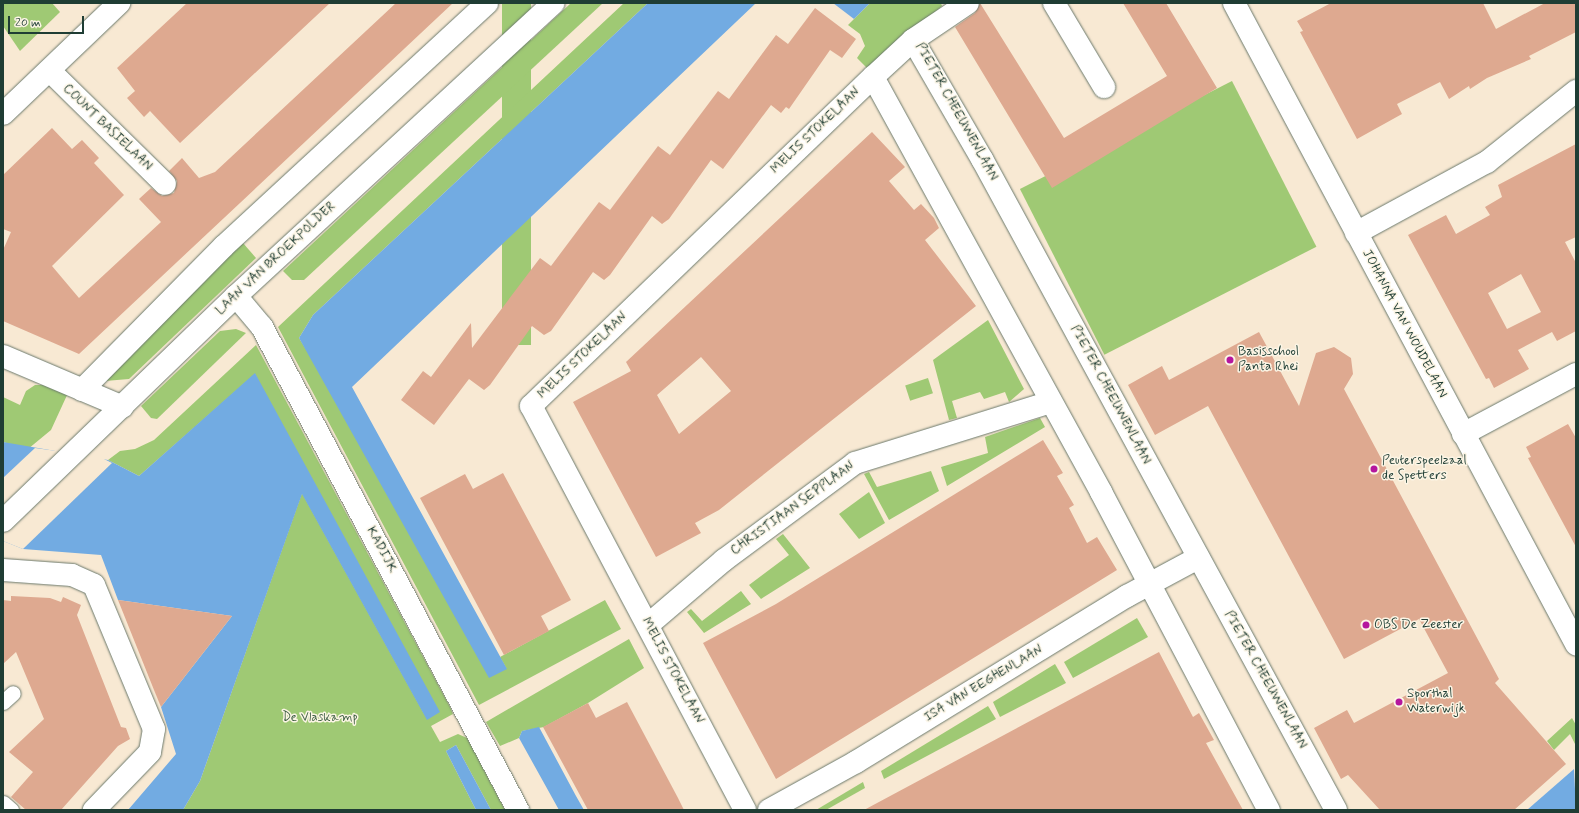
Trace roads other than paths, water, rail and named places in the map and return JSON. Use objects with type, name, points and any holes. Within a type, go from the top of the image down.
[{"type":"street","points":[[3,114],[50,71],[119,3]]},
{"type":"street","points":[[82,390],[224,246],[487,3]]},
{"type":"street","name":"LAAN VAN BROEKPOLDER","points":[[3,521],[236,296],[554,3]]},
{"type":"street","name":"PIETER CHEEUWENLAAN","points":[[968,3],[913,40],[982,159],[1336,810]]},
{"type":"street","points":[[1054,3],[1104,87]]},
{"type":"street","name":"JOHANNA VAN WOUDELAAN","points":[[1238,4],[1356,233],[1576,644]]},
{"type":"street","name":"MELIS STOKELAAN","points":[[745,810],[531,406],[913,40]]},
{"type":"street","name":"COUNT BASIELAAN","points":[[50,71],[165,184]]},
{"type":"street","points":[[873,77],[1051,402],[1269,810]]},
{"type":"street","points":[[1356,233],[1487,162],[1576,91]]},
{"type":"street","name":"KADIJK","points":[[236,296],[262,327],[518,810]]},
{"type":"street","points":[[3,356],[122,407]]},
{"type":"street","points":[[1463,434],[1576,374]]},
{"type":"street","name":"CHRISTIAAN SEPPLAAN","points":[[648,625],[724,560],[855,463],[1051,402]]},
{"type":"street","name":"ISA VAN EEGHENLAAN","points":[[770,810],[1148,586],[1198,558]]},
{"type":"street","points":[[3,570],[72,574],[94,585],[154,729],[150,752],[94,810]]},
{"type":"lane","points":[[3,803],[11,810]]},
{"type":"water","points":[[648,3],[756,3],[352,387],[507,669],[489,678],[299,338],[313,315]]},
{"type":"water","points":[[833,3],[870,3],[854,19]]},
{"type":"water","points":[[255,373],[440,712],[427,720],[302,494],[200,781],[183,810],[128,810],[176,754],[161,707],[232,616],[118,600],[101,555],[23,549],[3,541],[3,442],[108,460],[139,476]]},
{"type":"water","points":[[539,727],[584,810],[559,810],[519,738],[522,731]]},
{"type":"water","points":[[456,745],[491,810],[476,810],[446,751]]},
{"type":"water","points":[[1574,769],[1576,810],[1527,810]]},
{"type":"place","name":"Basisschool Panta Rhei","points":[[1230,360]]},
{"type":"place","name":"Peuterspeelzaal de Spetters","points":[[1374,469]]},
{"type":"place","name":"OBS De Zeester","points":[[1366,625]]},
{"type":"place","name":"Sporthal Waterwijk","points":[[1399,702]]},
{"type":"park label","name":"De Vlaskamp","points":[[320,718]]}]
